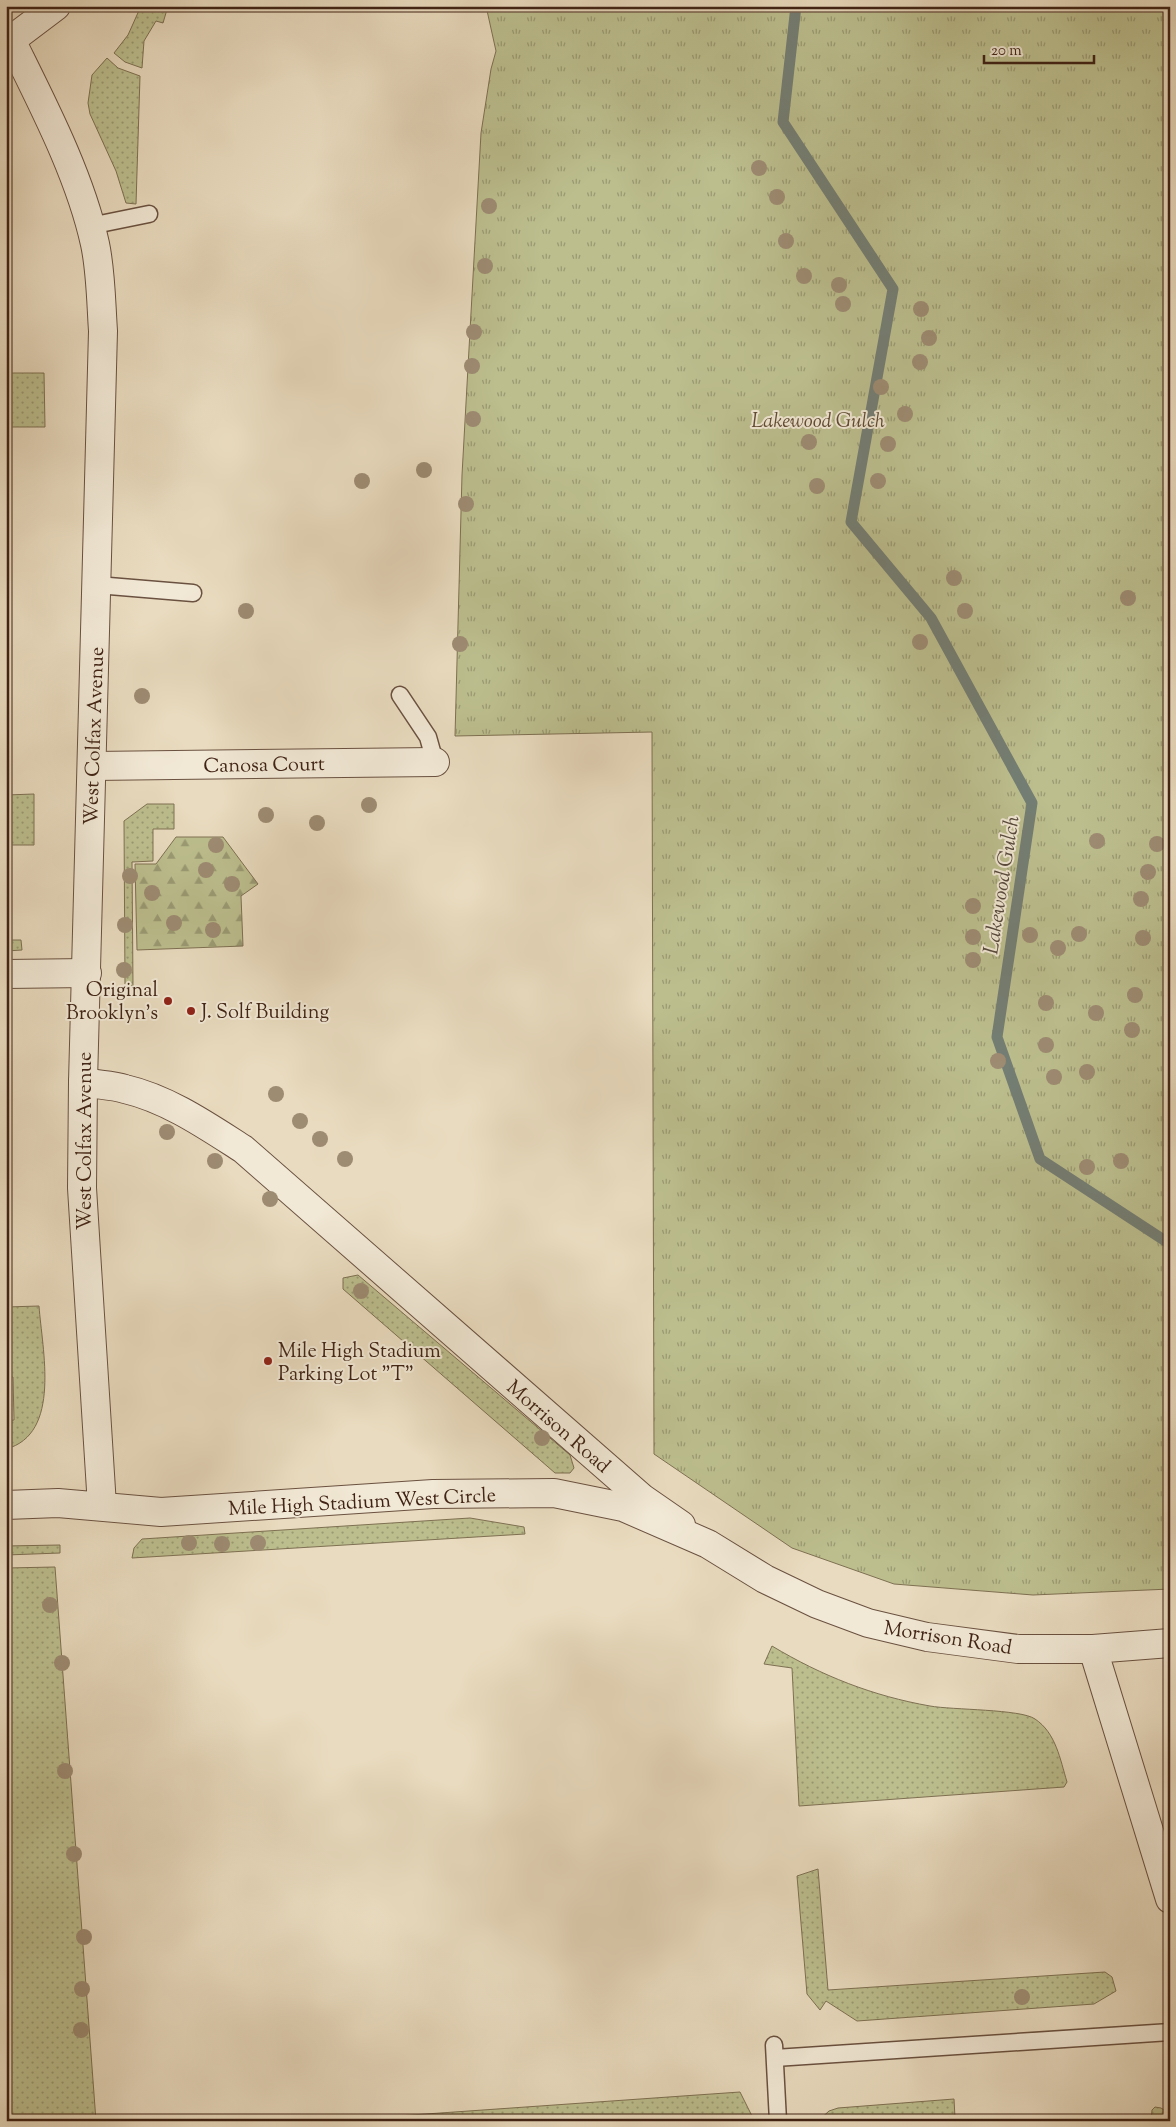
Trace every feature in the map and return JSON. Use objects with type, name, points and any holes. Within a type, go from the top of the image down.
[{"type":"street","name":"West Colfax Avenue","points":[[56,6],[8,38],[65,156],[90,226],[95,244],[103,331],[83,1082],[82,1197],[102,1506]]},
{"type":"street","name":"Canosa Court","points":[[92,766],[435,762]]},
{"type":"street","points":[[6,974],[87,973]]},
{"type":"street","name":"Morrison Road","points":[[83,1082],[125,1089],[155,1099],[196,1119],[243,1149],[642,1498],[708,1544],[765,1579],[817,1604],[868,1623],[927,1637],[1018,1649],[1093,1649],[1170,1643]]},
{"type":"street","name":"Mile High Stadium West Circle","points":[[6,1505],[58,1503],[161,1512],[433,1494],[554,1493],[623,1507],[708,1544]]},
{"type":"street","points":[[1093,1649],[1170,1899]]},
{"type":"lane","points":[[90,226],[148,214]]},
{"type":"lane","points":[[97,585],[193,593]]},
{"type":"lane","points":[[400,695],[428,737],[435,762]]},
{"type":"lane","points":[[778,2121],[774,2052],[1170,2032]]},
{"type":"green space","points":[[141,6],[168,6],[163,23],[156,21],[144,41],[142,68],[125,62],[114,53],[128,35]]},
{"type":"green space","name":"Lakewood Gulch","points":[[486,6],[1170,6],[1170,1589],[1033,1595],[894,1584],[792,1548],[654,1454],[652,732],[455,736],[462,475],[481,133],[491,69],[496,51]]},
{"type":"green space","points":[[107,58],[118,68],[140,76],[136,204],[126,203],[116,171],[90,114],[88,103],[92,75]]},
{"type":"green space","points":[[6,373],[44,373],[45,427],[6,427]]},
{"type":"green space","points":[[34,794],[34,845],[7,845],[6,857],[6,795]]},
{"type":"green space","points":[[147,804],[174,804],[174,829],[153,829],[153,861],[132,862],[133,986],[125,986],[124,821]]},
{"type":"green space","points":[[176,837],[223,837],[258,884],[241,896],[243,946],[137,950],[135,864],[156,864]]},
{"type":"green space","points":[[6,903],[8,940],[21,940],[22,950],[6,951]]},
{"type":"green space","points":[[358,1275],[570,1455],[574,1468],[570,1473],[555,1473],[343,1289],[343,1278]]},
{"type":"green space","points":[[39,1306],[45,1366],[45,1388],[42,1408],[35,1426],[24,1440],[6,1449],[6,1421],[14,1420],[13,1377],[6,1377],[6,1307]]},
{"type":"green space","points":[[470,1518],[524,1527],[525,1534],[132,1558],[134,1548],[142,1539]]},
{"type":"green space","points":[[60,1545],[60,1553],[6,1555],[6,1546]]},
{"type":"green space","points":[[55,1567],[96,2121],[6,2121],[6,1568]]},
{"type":"green space","points":[[772,1646],[829,1676],[888,1697],[930,1706],[1016,1713],[1035,1719],[1053,1739],[1067,1782],[1064,1787],[799,1806],[792,1668],[764,1664]]},
{"type":"green space","points":[[818,1869],[828,1990],[1105,1972],[1112,1977],[1116,1991],[1094,2004],[857,2021],[826,2001],[820,2010],[807,1994],[797,1876]]},
{"type":"green space","points":[[740,2092],[752,2116],[752,2121],[326,2121]]},
{"type":"green space","points":[[954,2099],[955,2118],[911,2121],[818,2121],[829,2111],[838,2108]]},
{"type":"green space","points":[[1155,2107],[1161,2108],[1170,2114],[1170,2121],[1151,2121],[1152,2110]]},
{"type":"waterway","name":"Lakewood Gulch","points":[[796,6],[783,122],[893,289],[851,522],[931,618],[1032,803],[997,1037],[1040,1159],[1170,1244]]},
{"type":"tram line","points":[[1168,6],[1170,56]]},
{"type":"place","name":"Original Brooklyn's","points":[[168,1001]]},
{"type":"place","name":"J. Solf Building","points":[[191,1011]]},
{"type":"place","name":"Mile High Stadium Parking Lot \"T\"","points":[[268,1361]]}]
